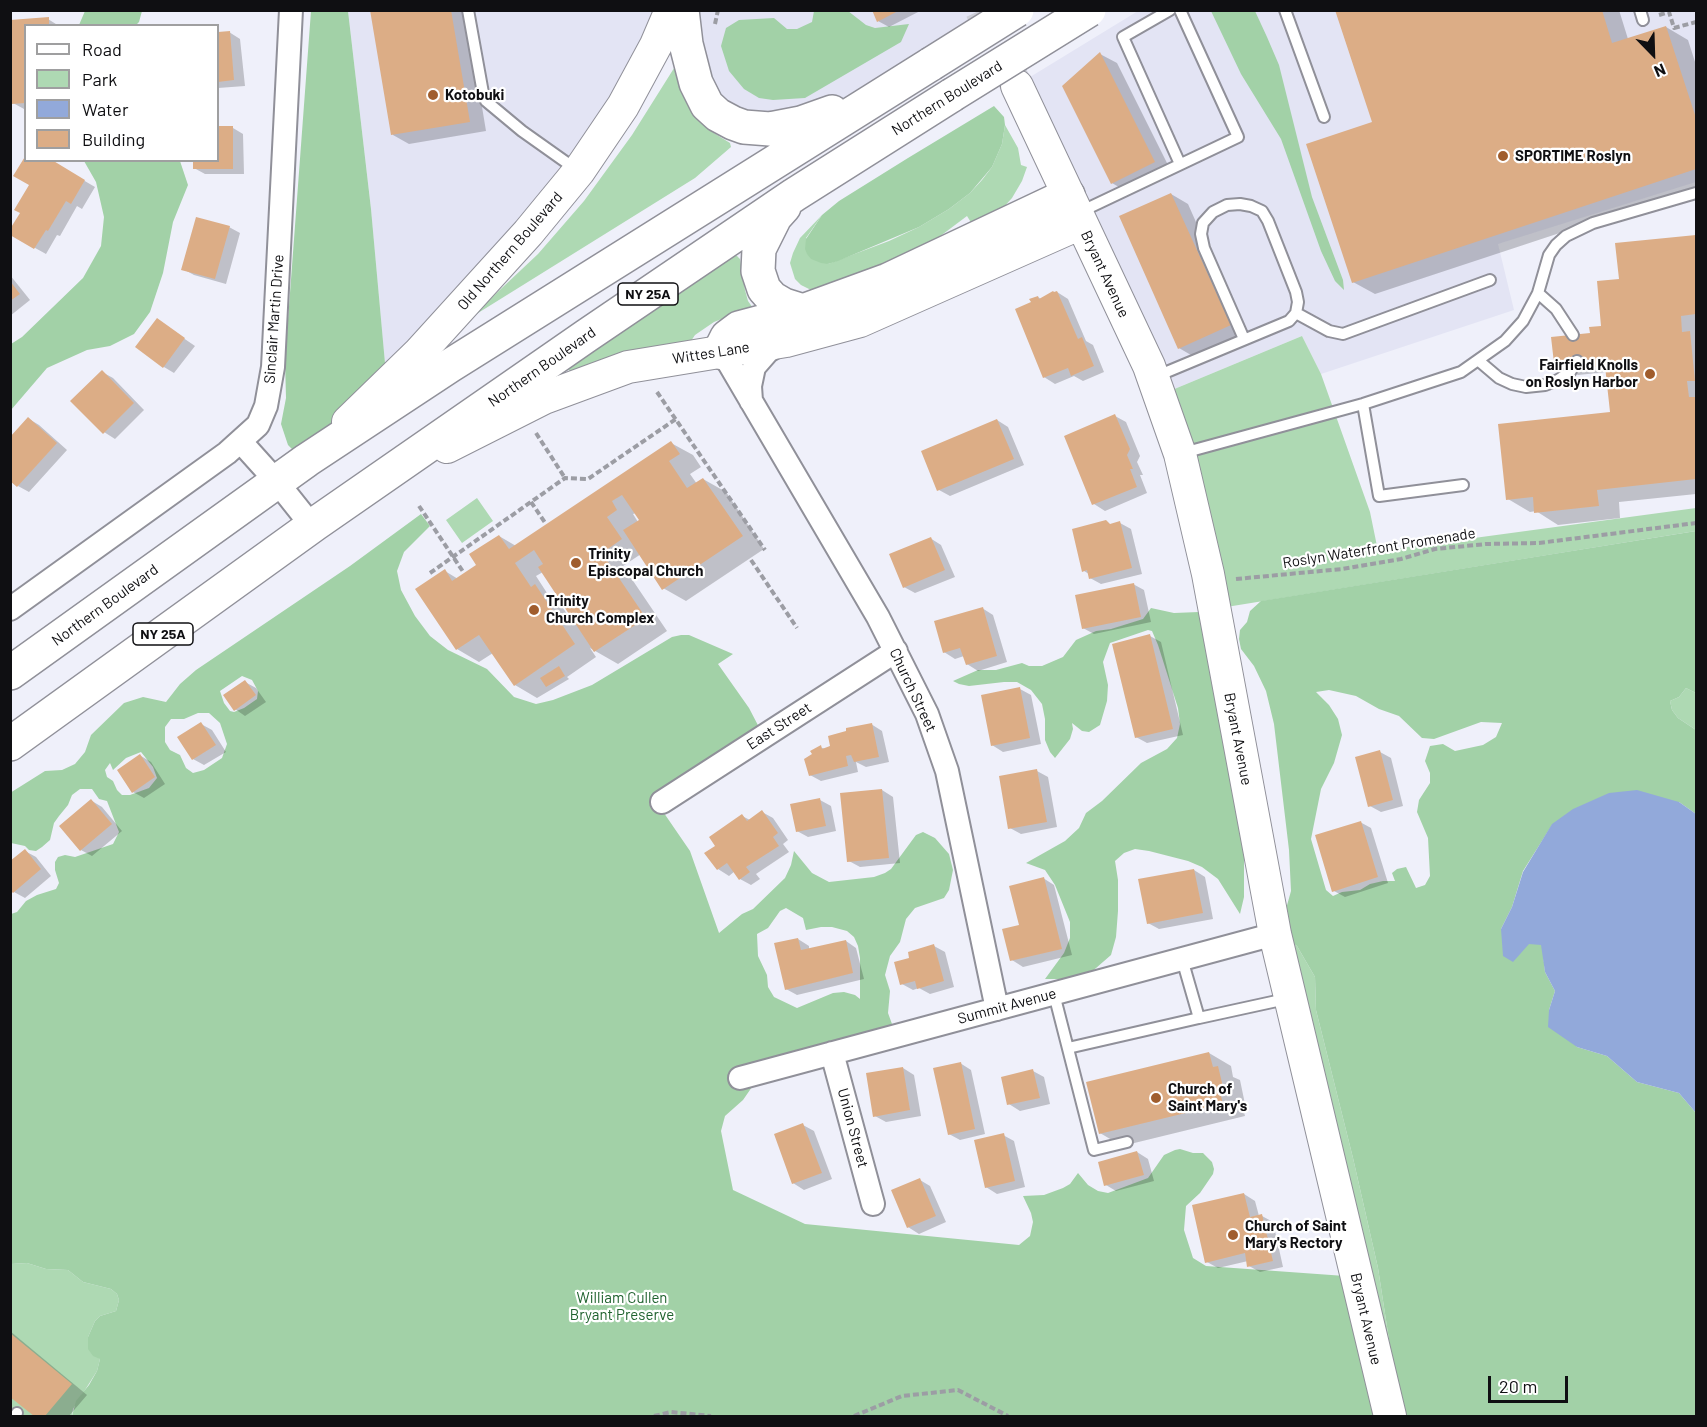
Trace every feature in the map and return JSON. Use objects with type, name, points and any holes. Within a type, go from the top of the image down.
[{"type":"main road","name":"Old Northern Boulevard","points":[[307,460],[419,353],[528,233],[579,171],[623,106],[656,45],[671,10]]},
{"type":"main road","points":[[682,10],[690,62],[701,94],[707,105],[718,115],[744,127],[770,129],[801,123],[855,103],[931,64]]},
{"type":"main road","name":"Northern Boulevard","points":[[10,673],[307,460],[451,365],[1017,10]]},
{"type":"main road","name":"Northern Boulevard","points":[[10,744],[349,500],[794,195],[1089,10]]},
{"type":"main road","name":"Bryant Avenue","points":[[1017,86],[1154,377],[1180,454],[1209,580],[1275,934],[1390,1416]]},
{"type":"main road","points":[[794,195],[775,217],[765,234],[759,249],[758,261],[760,280],[772,298],[784,305],[803,311]]},
{"type":"main road","points":[[723,352],[722,347],[727,337],[739,328],[803,311],[1075,211]]},
{"type":"main road","name":"Wittes Lane","points":[[349,500],[491,423],[544,398],[628,367],[786,341],[838,328],[881,313],[1075,211]]},
{"type":"street","name":"Sinclair Martin Drive","points":[[10,609],[241,442],[258,425],[266,406],[273,367],[291,10]]},
{"type":"street","points":[[751,401],[750,386],[754,367],[768,351],[786,341]]},
{"type":"street","name":"Church Street","points":[[723,352],[896,651],[927,714],[947,771],[997,1009]]},
{"type":"street","points":[[241,442],[312,526]]},
{"type":"street","name":"East Street","points":[[662,802],[896,651]]},
{"type":"street","name":"Summit Avenue","points":[[740,1078],[1275,934]]},
{"type":"street","name":"Union Street","points":[[832,1053],[873,1204]]},
{"type":"lane","points":[[468,10],[486,101],[522,131],[579,171]]},
{"type":"lane","points":[[1170,10],[1123,37],[1180,164]]},
{"type":"lane","points":[[1075,211],[1238,137],[1180,10]]},
{"type":"lane","points":[[1285,10],[1324,117]]},
{"type":"lane","points":[[1180,454],[1363,404],[1461,372],[1515,331],[1532,309],[1549,255],[1566,236],[1593,223],[1696,192]]},
{"type":"lane","points":[[1154,377],[1288,321],[1296,313],[1298,302],[1296,292],[1268,221],[1262,212],[1251,206],[1227,205],[1213,212],[1203,222],[1201,234],[1204,248],[1244,339]]},
{"type":"lane","points":[[1296,313],[1329,331],[1343,334],[1490,280]]},
{"type":"lane","points":[[1538,293],[1556,309],[1573,335]]},
{"type":"lane","points":[[1479,360],[1499,378],[1526,387],[1545,385],[1558,380],[1570,372],[1577,361]]},
{"type":"lane","points":[[1363,404],[1379,496],[1463,485]]},
{"type":"lane","points":[[1182,959],[1199,1018]]},
{"type":"lane","points":[[1054,994],[1094,1150],[1127,1142]]},
{"type":"lane","points":[[1068,1048],[1290,998]]},
{"type":"path","points":[[714,30],[718,10]]},
{"type":"path","points":[[1642,15],[1669,12],[1674,28],[1696,22]]},
{"type":"path","points":[[654,387],[765,550]]},
{"type":"path","points":[[430,573],[566,478],[588,479],[676,419]]},
{"type":"path","points":[[532,426],[566,478]]},
{"type":"path","points":[[531,502],[546,524]]},
{"type":"path","points":[[419,506],[464,573]]},
{"type":"path","name":"Roslyn Waterfront Promenade","points":[[1209,580],[1342,569],[1401,559],[1436,549],[1486,544],[1539,543],[1696,523]]},
{"type":"path","points":[[751,560],[797,628]]},
{"type":"path","points":[[854,1416],[902,1396],[958,1390],[1008,1416]]},
{"type":"path","points":[[654,1416],[671,1412],[711,1416]]},
{"type":"shaded area","points":[[348,11],[671,11],[623,106],[387,385],[371,209]]},
{"type":"shaded area","points":[[682,11],[1012,11],[837,111],[718,115]]},
{"type":"shaded area","points":[[1138,11],[1696,11],[1696,182],[1498,244],[1514,310],[1321,374],[1302,336],[1160,395],[1017,85]]},
{"type":"green space","points":[[85,10],[142,11],[137,24],[79,24]]},
{"type":"green space","points":[[311,11],[348,11],[371,209],[387,385],[299,456],[288,445],[281,424],[286,398],[285,360]]},
{"type":"green space","points":[[814,11],[848,11],[866,25],[875,28],[909,24],[901,42],[805,98],[773,100],[759,98],[744,89],[729,71],[721,46],[726,28],[739,20],[774,18],[787,29],[797,29],[812,22]]},
{"type":"green space","points":[[1211,11],[1255,11],[1279,65],[1312,197],[1343,280],[1344,290],[1335,281],[1321,251],[1281,139],[1241,74]]},
{"type":"green space","points":[[676,65],[697,118],[709,130],[730,143],[731,147],[695,178],[470,318],[538,254],[584,201],[632,135]]},
{"type":"green space","points":[[994,106],[1004,117],[1002,144],[992,167],[970,193],[919,227],[838,261],[828,264],[811,259],[805,249],[806,239],[822,215],[839,201]]},
{"type":"green space","points":[[1005,125],[1018,148],[1021,165],[1027,167],[1012,198],[1002,209],[972,224],[967,216],[935,240],[877,267],[823,288],[811,290],[795,279],[790,263],[793,253],[800,238],[822,215],[806,238],[828,264],[919,227],[949,209],[970,193],[982,180],[992,167],[1002,144]]},
{"type":"green space","points":[[85,162],[180,162],[188,185],[173,222],[163,273],[150,312],[134,334],[110,346],[87,350],[47,368],[11,410],[11,344],[22,337],[83,278],[101,246],[104,217],[96,182]]},
{"type":"green space","points":[[732,256],[740,259],[748,301],[755,311],[739,312],[714,322],[695,335],[689,344],[571,373],[566,366]]},
{"type":"green space","points":[[1302,336],[1321,374],[1370,512],[1378,551],[1696,508],[1696,531],[1214,609],[1160,395]]},
{"type":"green space","points":[[477,498],[493,521],[462,543],[446,520]]},
{"type":"green space","name":"William Cullen Bryant Preserve","points":[[421,514],[430,526],[404,552],[397,571],[401,590],[415,616],[430,636],[448,650],[487,669],[514,697],[536,704],[592,685],[672,637],[689,635],[733,654],[718,664],[749,708],[762,733],[691,791],[687,800],[678,803],[655,800],[690,851],[719,933],[742,914],[753,909],[785,878],[794,851],[812,873],[829,882],[874,877],[885,873],[891,869],[916,835],[923,832],[935,838],[949,854],[953,870],[949,890],[944,898],[915,908],[906,919],[900,942],[890,956],[885,975],[890,991],[888,1013],[896,1035],[894,1050],[876,1045],[761,1074],[743,1100],[725,1116],[721,1131],[733,1190],[805,1224],[1019,1245],[1030,1236],[1033,1222],[1023,1196],[1044,1195],[1063,1188],[1070,1184],[1078,1173],[1088,1185],[1098,1191],[1108,1193],[1148,1178],[1164,1155],[1175,1150],[1203,1153],[1212,1162],[1214,1169],[1200,1193],[1186,1206],[1184,1230],[1193,1258],[1206,1266],[1345,1276],[1396,1408],[1390,1346],[1378,1268],[1316,1010],[1315,977],[1297,946],[1279,934],[1291,891],[1289,850],[1274,724],[1266,691],[1254,666],[1241,649],[1240,630],[1247,622],[1250,611],[1261,601],[1696,531],[1696,693],[1686,688],[1679,697],[1670,701],[1672,710],[1678,718],[1696,730],[1696,814],[1679,802],[1552,825],[1523,871],[1512,907],[1501,929],[1529,944],[1542,944],[1545,972],[1555,991],[1549,1010],[1577,1047],[1607,1056],[1637,1082],[1679,1093],[1696,1113],[1696,1416],[72,1416],[76,1401],[97,1371],[100,1359],[93,1356],[88,1349],[88,1337],[95,1321],[100,1316],[116,1311],[119,1300],[117,1294],[111,1289],[83,1282],[68,1270],[46,1269],[27,1263],[11,1264],[11,914],[17,912],[26,901],[56,889],[59,883],[55,862],[58,857],[65,855],[75,857],[113,844],[119,832],[107,801],[99,799],[92,789],[80,789],[72,795],[68,805],[54,823],[50,840],[36,851],[29,850],[25,846],[11,843],[10,793],[45,771],[62,770],[75,764],[85,752],[91,735],[124,703],[143,697],[166,702],[180,684],[196,670],[350,566]],"holes":[[[242,676],[252,680],[258,691],[257,699],[234,712],[230,711],[224,703],[220,691]],[[1329,690],[1356,696],[1379,709],[1399,716],[1422,738],[1434,739],[1481,722],[1502,723],[1496,737],[1483,745],[1455,751],[1443,744],[1430,746],[1425,761],[1430,773],[1430,783],[1419,800],[1417,812],[1428,838],[1430,876],[1425,885],[1416,888],[1406,867],[1392,873],[1395,881],[1370,884],[1360,890],[1342,892],[1333,896],[1326,890],[1311,839],[1321,789],[1334,763],[1342,735],[1338,719],[1329,705],[1316,692]],[[198,713],[209,713],[220,723],[227,744],[222,758],[204,770],[193,773],[186,768],[180,755],[170,750],[165,742],[165,727],[171,719],[184,719]],[[141,752],[153,767],[157,778],[149,788],[130,795],[122,795],[113,781],[107,777],[105,770],[110,763],[113,770],[126,758]],[[786,908],[803,918],[806,930],[832,927],[847,931],[854,937],[858,946],[860,999],[844,992],[833,993],[797,1008],[774,997],[768,987],[767,975],[758,956],[757,934],[768,928],[780,911]]]},
{"type":"green space","points":[[1151,608],[1174,613],[1199,612],[1204,616],[1210,651],[1212,686],[1247,825],[1244,897],[1240,914],[1218,879],[1202,867],[1188,861],[1135,849],[1124,853],[1115,861],[1118,880],[1118,911],[1116,937],[1111,955],[1088,975],[1070,979],[1045,979],[1064,953],[1070,938],[1070,922],[1055,885],[1045,870],[1026,863],[1065,841],[1079,828],[1086,813],[1102,801],[1141,763],[1167,749],[1177,738],[1180,724],[1178,708],[1158,645],[1152,631],[1148,630],[1110,643],[1103,662],[1108,685],[1107,701],[1100,725],[1089,732],[1082,731],[1072,723],[1070,739],[1055,758],[1045,740],[1042,704],[1031,690],[1017,682],[969,686],[953,681],[978,670],[996,670],[1022,663],[1029,666],[1042,666],[1063,657],[1076,640],[1096,631],[1143,619]]},
{"type":"green space","points":[[1686,688],[1696,693],[1696,730],[1678,718],[1672,710],[1670,701],[1679,697]]},
{"type":"green space","points":[[1279,934],[1297,946],[1315,977],[1316,1010],[1378,1268],[1390,1346],[1397,1414]]},
{"type":"green space","points":[[27,1263],[46,1269],[68,1270],[83,1282],[111,1289],[117,1294],[119,1300],[116,1311],[100,1316],[95,1321],[88,1337],[100,1359],[97,1371],[73,1409],[72,1416],[11,1416],[11,1264]]},
{"type":"water","points":[[1637,790],[1679,802],[1696,814],[1696,1113],[1679,1093],[1637,1082],[1607,1056],[1577,1047],[1548,1027],[1549,1010],[1555,991],[1545,972],[1541,945],[1529,944],[1513,962],[1503,956],[1501,929],[1512,907],[1523,872],[1552,824],[1573,809],[1609,793]]},
{"type":"building","points":[[370,10],[451,10],[470,122],[391,135]]},
{"type":"building","points":[[872,10],[900,10],[877,22]]},
{"type":"building","name":"SPORTIME Roslyn","points":[[1335,10],[1602,10],[1612,43],[1666,26],[1696,118],[1696,169],[1352,283],[1306,144],[1372,122]]},
{"type":"building","points":[[49,17],[49,24],[24,24],[24,103],[11,104],[10,20]]},
{"type":"building","points":[[230,31],[234,80],[219,82],[219,32]]},
{"type":"building","points":[[1100,52],[1155,162],[1111,184],[1062,86]]},
{"type":"building","points":[[219,126],[233,126],[233,169],[193,169],[193,162],[219,162]]},
{"type":"building","points":[[24,158],[24,162],[55,162],[85,180],[71,204],[66,201],[34,249],[10,235],[10,229],[20,213],[14,210],[29,185],[13,176]]},
{"type":"building","points":[[1171,193],[1231,325],[1178,349],[1119,216]]},
{"type":"building","points":[[196,217],[230,226],[215,279],[181,270]]},
{"type":"building","name":"Fairfield Knolls on Roslyn Harbor","points":[[1696,235],[1696,314],[1681,316],[1682,332],[1690,331],[1695,381],[1687,381],[1689,397],[1696,397],[1696,479],[1597,490],[1599,506],[1534,513],[1533,497],[1506,500],[1498,424],[1610,412],[1605,366],[1595,367],[1594,359],[1554,363],[1551,337],[1590,333],[1589,327],[1601,326],[1597,281],[1619,279],[1615,243]]},
{"type":"building","points":[[10,281],[20,294],[10,301]]},
{"type":"building","points":[[1057,291],[1078,339],[1082,337],[1094,366],[1071,376],[1068,368],[1043,378],[1015,309],[1031,302],[1029,299],[1038,296],[1039,299]]},
{"type":"building","points":[[157,318],[185,338],[163,368],[135,347]]},
{"type":"building","points":[[102,370],[134,403],[103,434],[70,401]]},
{"type":"building","points":[[1115,414],[1130,449],[1127,455],[1137,487],[1092,505],[1064,436]]},
{"type":"building","points":[[28,417],[57,443],[17,487],[10,481],[10,437]]},
{"type":"building","points":[[997,419],[1014,459],[937,491],[921,451]]},
{"type":"building","name":"Trinity Episcopal Church","points":[[671,441],[680,454],[669,461],[687,488],[703,478],[743,536],[662,590],[623,530],[639,520],[622,495],[612,501],[617,510],[607,517],[622,539],[602,553],[646,618],[594,652],[538,567],[543,564],[534,550],[515,563],[531,587],[535,584],[575,644],[514,686],[479,635],[456,650],[415,589],[445,569],[452,581],[476,565],[469,554],[499,535],[509,549]]},
{"type":"building","points":[[1106,520],[1110,524],[1120,521],[1132,568],[1089,579],[1087,570],[1082,572],[1072,529]]},
{"type":"building","points":[[931,537],[945,570],[903,588],[889,554]]},
{"type":"building","points":[[1134,583],[1141,617],[1082,629],[1075,595]]},
{"type":"building","points":[[983,607],[997,656],[966,665],[960,648],[943,653],[934,621]]},
{"type":"building","points":[[1150,634],[1173,729],[1135,738],[1112,644]]},
{"type":"building","points":[[559,666],[565,676],[546,687],[540,678]]},
{"type":"building","points":[[245,680],[256,695],[234,711],[223,695]]},
{"type":"building","points":[[1020,687],[1030,738],[991,746],[981,695]]},
{"type":"building","points":[[201,722],[216,745],[192,760],[177,737]]},
{"type":"building","points":[[872,723],[879,757],[854,762],[851,755],[846,756],[848,766],[809,776],[804,759],[812,754],[810,751],[821,745],[822,749],[830,746],[828,736],[846,731],[846,728]]},
{"type":"building","points":[[1380,750],[1393,800],[1368,807],[1355,757]]},
{"type":"building","points":[[140,754],[155,777],[132,793],[117,770]]},
{"type":"building","points":[[1037,769],[1047,822],[1008,829],[999,776]]},
{"type":"building","points":[[882,789],[889,858],[847,862],[840,793]]},
{"type":"building","points":[[820,798],[826,826],[796,832],[790,804]]},
{"type":"building","points":[[91,799],[112,824],[80,851],[59,826]]},
{"type":"building","points":[[762,810],[778,833],[773,837],[779,846],[746,867],[750,872],[739,880],[727,863],[717,870],[704,853],[715,846],[709,837],[742,814],[747,821]]},
{"type":"building","points":[[1361,821],[1378,877],[1332,892],[1315,835]]},
{"type":"building","points":[[25,849],[41,869],[13,893],[10,890],[10,861]]},
{"type":"building","points":[[1194,869],[1203,913],[1147,924],[1138,879]]},
{"type":"building","points":[[1044,877],[1062,949],[1010,961],[1002,929],[1019,925],[1009,886]]},
{"type":"building","points":[[798,938],[801,950],[846,940],[853,973],[785,990],[774,943]]},
{"type":"building","points":[[934,944],[944,981],[917,989],[915,981],[900,985],[894,962],[909,958],[908,952]]},
{"type":"building","name":"Church of Saint Mary's","points":[[1209,1052],[1213,1067],[1218,1066],[1224,1091],[1220,1092],[1223,1104],[1099,1134],[1086,1082]]},
{"type":"building","points":[[961,1062],[975,1129],[948,1135],[933,1068]]},
{"type":"building","points":[[903,1067],[910,1110],[873,1117],[866,1073]]},
{"type":"building","points":[[1033,1069],[1040,1098],[1007,1105],[1001,1077]]},
{"type":"building","points":[[803,1123],[822,1173],[792,1184],[774,1134]]},
{"type":"building","points":[[1004,1133],[1015,1181],[985,1188],[974,1140]]},
{"type":"building","points":[[1137,1151],[1144,1175],[1104,1186],[1098,1162]]},
{"type":"building","points":[[920,1178],[936,1216],[907,1228],[891,1190]]},
{"type":"building","name":"Church of Saint Mary's Rectory","points":[[1244,1193],[1250,1217],[1262,1214],[1273,1261],[1247,1267],[1245,1253],[1205,1263],[1192,1205]]},
{"type":"building","points":[[10,1333],[72,1384],[45,1416],[34,1416],[10,1397]]},
{"type":"tunnel","points":[[981,10],[1016,85]]},
{"type":"place","name":"Kotobuki","points":[[433,95]]},
{"type":"place","name":"SPORTIME Roslyn","points":[[1503,156]]},
{"type":"place","name":"Fairfield Knolls on Roslyn Harbor","points":[[1650,374]]},
{"type":"place","name":"Trinity Episcopal Church","points":[[576,563]]},
{"type":"place","name":"Trinity Church Complex","points":[[534,610]]},
{"type":"place","name":"Church of Saint Mary's","points":[[1156,1098]]},
{"type":"place","name":"Church of Saint Mary's Rectory","points":[[1233,1235]]}]
